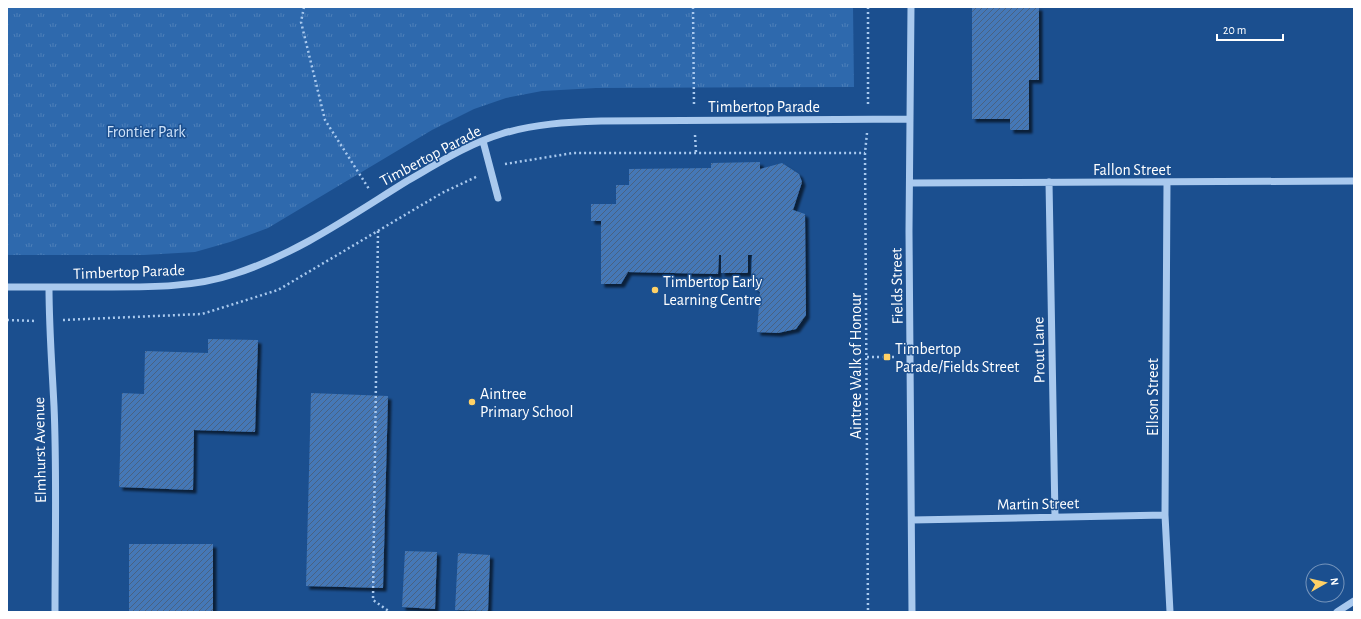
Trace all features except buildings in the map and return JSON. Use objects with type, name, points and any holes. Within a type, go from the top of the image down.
[{"type":"street","name":"Fields Street","points":[[910,7],[912,612]]},
{"type":"street","name":"Timbertop Parade","points":[[7,287],[150,287],[186,284],[233,275],[258,266],[302,244],[431,167],[483,141],[531,127],[559,122],[910,119]]},
{"type":"street","points":[[483,141],[498,198]]},
{"type":"street","name":"Fallon Street","points":[[910,183],[1354,181]]},
{"type":"street","name":"Prout Lane","points":[[1049,182],[1055,517]]},
{"type":"street","name":"Ellson Street","points":[[1166,183],[1165,515],[1170,612]]},
{"type":"street","name":"Elmhurst Avenue","points":[[49,287],[49,321],[55,448],[55,612]]},
{"type":"street","name":"Martin Street","points":[[912,520],[1165,515]]},
{"type":"street","points":[[1337,612],[1354,601]]},
{"type":"path","points":[[304,7],[302,22],[325,120],[376,200]]},
{"type":"path","points":[[693,7],[694,120],[696,153]]},
{"type":"path","name":"Aintree Walk of Honour","points":[[868,7],[868,120],[865,153],[868,612]]},
{"type":"path","points":[[7,320],[49,321],[202,314],[278,290],[442,193],[505,164],[573,153],[865,153]]},
{"type":"path","points":[[378,231],[373,600],[390,612]]},
{"type":"path","points":[[867,357],[912,357]]},
{"type":"green space","name":"Frontier Park","points":[[7,7],[853,7],[854,87],[596,88],[542,91],[506,98],[474,109],[432,130],[268,228],[230,242],[195,252],[144,255],[7,255]]},
{"type":"place","name":"Timbertop Early Learning Centre","points":[[655,290]]},
{"type":"place","name":"Timbertop Parade/Fields Street","points":[[887,357]]},
{"type":"place","name":"Aintree Primary School","points":[[472,402]]}]
